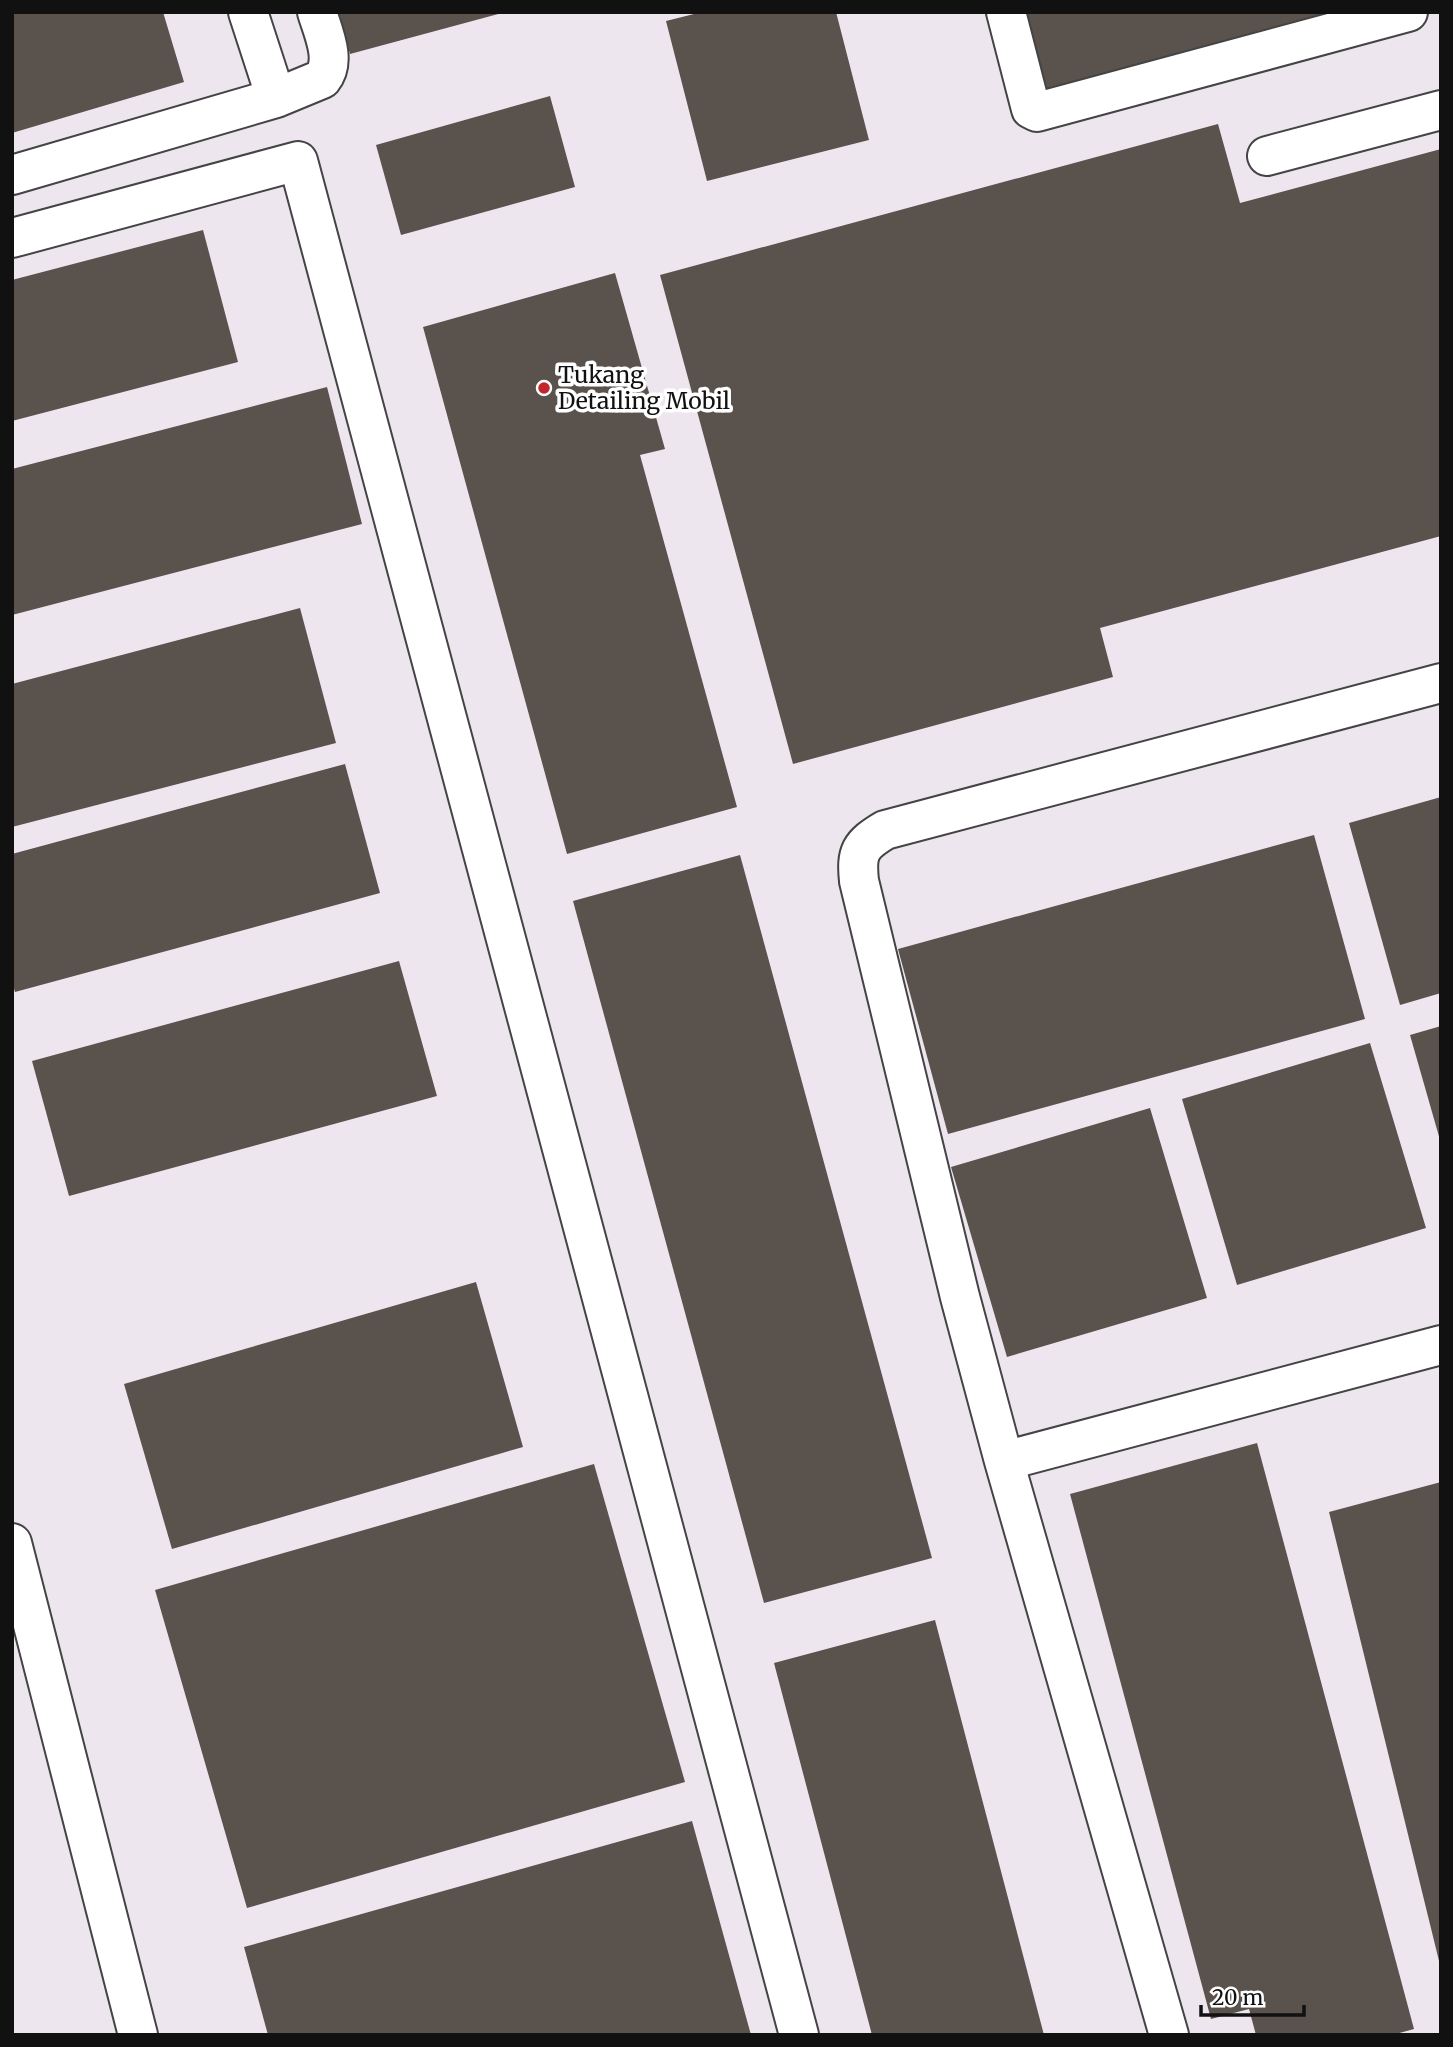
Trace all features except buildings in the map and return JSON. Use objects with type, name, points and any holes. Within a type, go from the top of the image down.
[{"type":"lane","points":[[248,12],[276,98]]},
{"type":"lane","points":[[12,175],[276,98],[322,79],[326,74],[328,53],[317,12]]},
{"type":"lane","points":[[1006,12],[1031,109],[1037,113],[1408,12]]},
{"type":"lane","points":[[1267,156],[1441,110]]},
{"type":"lane","points":[[12,239],[298,161],[799,2035]]},
{"type":"lane","points":[[1169,2035],[1004,1461],[957,1283],[857,864],[861,848],[885,830],[1441,683]]},
{"type":"lane","points":[[1004,1461],[1441,1345]]},
{"type":"lane","points":[[12,1543],[138,2035]]},
{"type":"shaded area","points":[[12,12],[1441,12],[1441,2035],[12,2035]]},
{"type":"place","name":"Tukang Detailing Mobil","points":[[544,388]]}]
